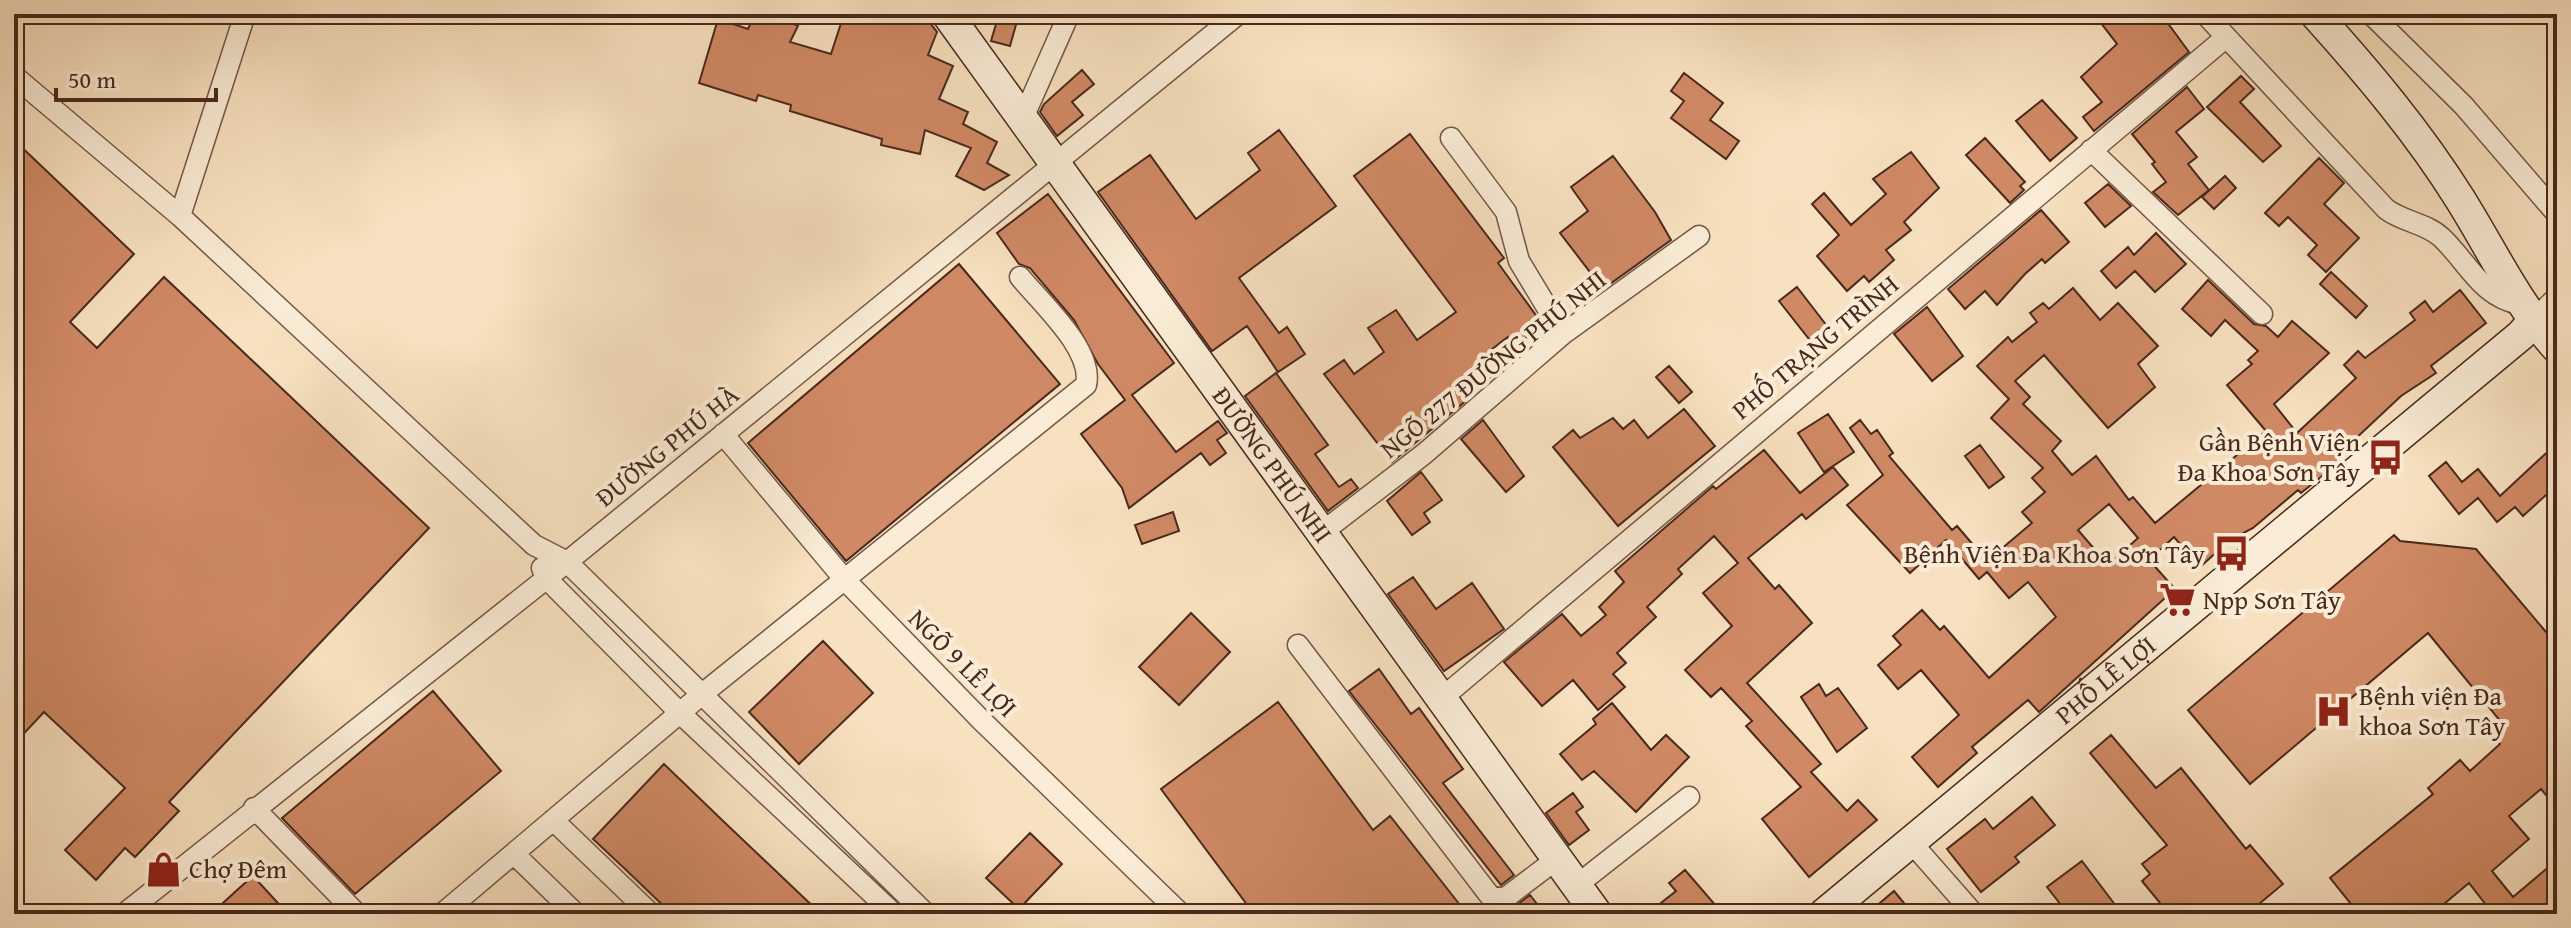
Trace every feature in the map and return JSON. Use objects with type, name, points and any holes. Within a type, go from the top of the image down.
[{"type":"main road","name":"ĐƯỜNG PHÚ NHI","points":[[947,14],[1597,914]]},
{"type":"main road","points":[[2315,14],[2376,81],[2460,199],[2533,323],[2557,371]]},
{"type":"main road","points":[[2533,323],[2557,348]]},
{"type":"main road","name":"PHỐ LÊ LỢI","points":[[1824,914],[2533,323]]},
{"type":"street","points":[[180,216],[245,14]]},
{"type":"street","points":[[1023,118],[1069,14]]},
{"type":"street","name":"ĐƯỜNG PHÚ HÀ","points":[[124,914],[567,562],[1238,14]]},
{"type":"street","points":[[2205,14],[2224,39],[2386,209],[2398,218],[2429,228],[2488,290],[2533,323],[2557,297]]},
{"type":"street","points":[[2371,14],[2464,106],[2557,214]]},
{"type":"street","name":"PHỐ TRẠNG TRÌNH","points":[[1442,698],[2224,39]]},
{"type":"street","points":[[14,76],[180,216],[534,545],[567,562],[926,914]]},
{"type":"street","points":[[1451,138],[1506,212],[1519,261],[1563,334]]},
{"type":"street","points":[[2091,150],[2262,314]]},
{"type":"street","name":"NGÕ 277 ĐƯỜNG PHÚ NHI","points":[[1321,533],[1424,454],[1563,334],[1699,236]]},
{"type":"street","points":[[442,914],[701,695],[1086,385],[1090,369],[1081,352],[1020,277]]},
{"type":"street","name":"NGÕ 9 LÊ LỢI","points":[[723,434],[845,580],[981,720],[1181,914]]},
{"type":"street","points":[[534,545],[546,578],[681,714],[894,914]]},
{"type":"street","points":[[1298,645],[1490,896],[1504,899],[1558,858]]},
{"type":"street","points":[[1577,885],[1689,797]]},
{"type":"street","points":[[254,808],[357,914]]},
{"type":"street","points":[[553,820],[651,914]]},
{"type":"street","points":[[1910,841],[1974,914]]},
{"type":"street","points":[[514,854],[576,914]]},
{"type":"street","points":[[1152,914],[1163,894]]},
{"type":"street","points":[[14,909],[20,914]]},
{"type":"building","points":[[755,14],[776,14],[798,26],[790,42],[831,54],[844,14],[889,14],[913,24],[917,14],[923,14],[937,32],[928,55],[953,66],[939,99],[968,112],[963,124],[997,142],[987,163],[1009,175],[984,190],[956,176],[971,148],[925,130],[920,154],[881,145],[882,139],[790,111],[791,105],[758,95],[756,101],[699,83],[718,19],[748,29]]},
{"type":"building","points":[[999,14],[1019,14],[1010,46],[991,41]]},
{"type":"building","points":[[2094,14],[2161,14],[2189,52],[2094,131],[2083,117],[2102,102],[2081,77],[2117,44]]},
{"type":"building","points":[[1082,70],[1094,84],[1072,102],[1083,115],[1057,136],[1040,112],[1044,104]]},
{"type":"building","points":[[1684,73],[1723,103],[1710,120],[1739,141],[1726,159],[1671,118],[1684,101],[1671,91]]},
{"type":"building","points":[[2241,76],[2254,89],[2240,102],[2281,146],[2263,162],[2207,107]]},
{"type":"building","points":[[2187,87],[2204,109],[2176,132],[2197,157],[2188,164],[2209,190],[2178,215],[2153,192],[2166,182],[2152,164],[2155,162],[2132,134]]},
{"type":"building","points":[[2042,100],[2077,138],[2050,161],[2016,121]]},
{"type":"building","points":[[1279,130],[1336,206],[1239,278],[1279,333],[1287,327],[1305,354],[1278,372],[1247,326],[1212,351],[1098,192],[1150,155],[1196,219],[1260,170],[1248,153]]},
{"type":"building","points":[[1410,134],[1504,258],[1498,263],[1543,325],[1515,346],[1508,337],[1483,356],[1495,374],[1465,395],[1468,399],[1392,462],[1324,374],[1344,360],[1354,374],[1384,352],[1368,328],[1396,310],[1417,340],[1456,312],[1354,176]]},
{"type":"building","points":[[1985,138],[2025,182],[2020,186],[2024,190],[2010,203],[1966,155]]},
{"type":"building","points":[[14,140],[134,254],[70,322],[97,348],[164,277],[429,528],[169,802],[179,811],[135,857],[125,848],[96,880],[65,850],[125,788],[44,712],[14,744]]},
{"type":"building","points":[[1911,152],[1939,188],[1904,222],[1911,230],[1886,250],[1894,260],[1869,282],[1864,276],[1847,291],[1817,256],[1839,235],[1812,204],[1824,193],[1851,225],[1886,194],[1873,179]]},
{"type":"building","points":[[1613,156],[1655,212],[1671,240],[1603,289],[1560,233],[1588,211],[1571,187]]},
{"type":"building","points":[[2319,158],[2344,183],[2324,204],[2359,238],[2326,272],[2308,255],[2317,245],[2288,217],[2279,226],[2265,213]]},
{"type":"building","points":[[2225,176],[2236,188],[2214,209],[2202,197]]},
{"type":"building","points":[[2108,184],[2131,206],[2105,227],[2085,203]]},
{"type":"building","points":[[1048,194],[1174,363],[1132,395],[1176,452],[1218,421],[1227,433],[1217,440],[1226,453],[1210,465],[1201,453],[1129,508],[1122,488],[1081,434],[1125,400],[1098,364],[1074,320],[1030,268],[1019,264],[997,233]]},
{"type":"building","points":[[2041,210],[2069,242],[2045,263],[2042,259],[1997,305],[1985,291],[1965,309],[1948,289]]},
{"type":"building","points":[[2156,233],[2186,264],[2155,292],[2135,271],[2116,288],[2101,271],[2128,247],[2134,255]]},
{"type":"building","points":[[959,264],[1060,384],[846,561],[748,443]]},
{"type":"building","points":[[2331,272],[2367,306],[2356,318],[2320,284]]},
{"type":"building","points":[[2208,280],[2254,324],[2266,326],[2278,337],[2292,321],[2329,353],[2274,404],[2297,433],[2356,378],[2344,365],[2358,351],[2365,358],[2415,320],[2410,313],[2425,301],[2433,312],[2460,290],[2486,323],[2431,366],[2436,373],[2401,396],[2337,456],[2341,461],[2301,493],[2298,490],[2253,528],[2230,540],[2200,567],[2174,537],[2149,560],[2175,589],[2039,712],[2028,700],[1972,747],[1977,753],[1938,787],[1912,757],[1959,715],[1921,670],[1898,689],[1878,665],[1901,645],[1893,636],[1922,610],[1940,630],[1944,626],[1989,678],[2056,617],[2028,582],[2009,598],[1987,572],[1979,579],[1946,540],[1910,573],[1847,505],[1883,475],[1850,428],[1860,420],[1871,434],[1877,430],[1893,453],[1889,456],[1952,530],[1957,526],[1987,561],[2032,523],[2022,512],[2045,492],[2032,478],[2043,468],[1991,418],[2009,399],[1977,366],[2008,337],[2012,342],[2037,322],[2030,313],[2043,303],[2049,309],[2073,288],[2100,320],[2118,303],[2158,346],[2138,364],[2155,387],[2108,428],[2044,355],[2015,381],[2030,397],[2023,404],[2061,441],[2052,451],[2072,475],[2096,456],[2129,500],[2133,497],[2155,523],[2266,431],[2227,385],[2252,364],[2248,360],[2258,351],[2225,320],[2211,336],[2182,309]],"holes":[[[2109,504],[2138,538],[2108,565],[2078,530]]]},
{"type":"building","points":[[1797,287],[1837,339],[1820,353],[1779,301]]},
{"type":"building","points":[[1927,307],[1963,356],[1932,381],[1894,334]]},
{"type":"building","points":[[1669,366],[1692,392],[1679,403],[1656,377]]},
{"type":"building","points":[[1276,373],[1328,445],[1315,454],[1339,487],[1351,479],[1358,488],[1328,511],[1245,396]]},
{"type":"building","points":[[1684,409],[1715,446],[1618,526],[1553,447],[1573,430],[1580,438],[1613,418],[1623,429],[1634,420],[1648,438]]},
{"type":"building","points":[[1828,414],[1854,452],[1824,472],[1798,433]]},
{"type":"building","points":[[1483,420],[1524,476],[1506,492],[1461,439]]},
{"type":"building","points":[[2557,443],[2557,485],[2523,516],[2515,507],[2497,522],[2478,498],[2459,514],[2429,476],[2446,462],[2462,482],[2478,469],[2500,496]]},
{"type":"building","points":[[1980,445],[2004,477],[1989,488],[1965,456]]},
{"type":"building","points":[[1764,450],[1800,493],[1833,467],[1848,485],[1806,519],[1802,514],[1748,558],[1775,589],[1779,585],[1812,623],[1747,683],[1821,764],[1811,772],[1847,811],[1858,800],[1877,820],[1809,877],[1762,819],[1801,787],[1746,726],[1752,721],[1721,688],[1711,697],[1685,670],[1732,626],[1703,593],[1738,563],[1714,536],[1678,569],[1682,574],[1647,607],[1656,617],[1617,653],[1626,663],[1613,674],[1625,687],[1598,710],[1573,680],[1542,706],[1504,662],[1562,614],[1581,636],[1606,615],[1599,607],[1624,582],[1615,571],[1713,486],[1716,489]]},
{"type":"building","points":[[1421,472],[1442,500],[1424,513],[1430,522],[1412,535],[1387,501]]},
{"type":"building","points":[[1173,512],[1179,531],[1142,544],[1135,525]]},
{"type":"building","points":[[2394,535],[2400,541],[2476,549],[2557,645],[2557,808],[2541,789],[2509,816],[2529,839],[2492,871],[2513,897],[2557,860],[2557,902],[2543,914],[2493,914],[2469,883],[2432,914],[2359,914],[2330,878],[2433,794],[2428,788],[2460,760],[2470,771],[2500,744],[2490,733],[2502,723],[2428,633],[2250,784],[2188,710]]},
{"type":"building","points":[[1413,577],[1436,609],[1472,583],[1504,629],[1444,671],[1388,594]]},
{"type":"building","points":[[1191,613],[1230,652],[1179,705],[1139,667]]},
{"type":"building","points":[[823,641],[873,693],[799,764],[749,712]]},
{"type":"building","points":[[1379,669],[1411,714],[1419,708],[1463,769],[1443,783],[1514,875],[1501,885],[1349,691]]},
{"type":"building","points":[[1819,684],[1826,696],[1838,688],[1867,728],[1837,752],[1801,697]]},
{"type":"building","points":[[433,691],[501,771],[355,894],[282,818]]},
{"type":"building","points":[[1278,702],[1373,830],[1390,816],[1467,914],[1254,914],[1161,789]]},
{"type":"building","points":[[1612,703],[1651,750],[1666,735],[1689,757],[1636,812],[1594,771],[1582,780],[1560,754],[1596,724],[1593,719]]},
{"type":"building","points":[[2111,735],[2156,788],[2181,768],[2246,849],[2250,845],[2283,884],[2247,914],[2169,914],[2142,881],[2150,874],[2142,864],[2167,845],[2090,753]]},
{"type":"building","points":[[664,764],[821,914],[672,914],[593,839]]},
{"type":"building","points":[[1573,793],[1583,807],[1576,812],[1589,830],[1569,845],[1546,813]]},
{"type":"building","points":[[2032,797],[2055,825],[2015,857],[2019,862],[1981,892],[1947,849],[1985,819],[1993,829]]},
{"type":"building","points":[[1030,833],[1062,864],[1019,909],[986,878]]},
{"type":"building","points":[[2082,861],[2122,914],[2068,914],[2047,887]]},
{"type":"building","points":[[1685,870],[1723,914],[1647,914],[1676,891],[1669,883]]},
{"type":"building","points":[[253,876],[288,914],[211,914],[236,891]]},
{"type":"building","points":[[1894,891],[1913,914],[1867,914]]},
{"type":"building","points":[[1530,895],[1545,914],[1512,914],[1509,911]]},
{"type":"place","name":"Gần Bệnh Viện Đa Khoa Sơn Tây","points":[[2386,457]]},
{"type":"place","name":"Bệnh Viện Đa Khoa Sơn Tây","points":[[2231,554]]},
{"type":"place","name":"Npp Sơn Tây","points":[[2177,600]]},
{"type":"place","name":"Bệnh viện Đa khoa Sơn Tây","points":[[2333,711]]},
{"type":"place","name":"Chợ Đêm","points":[[163,869]]}]
